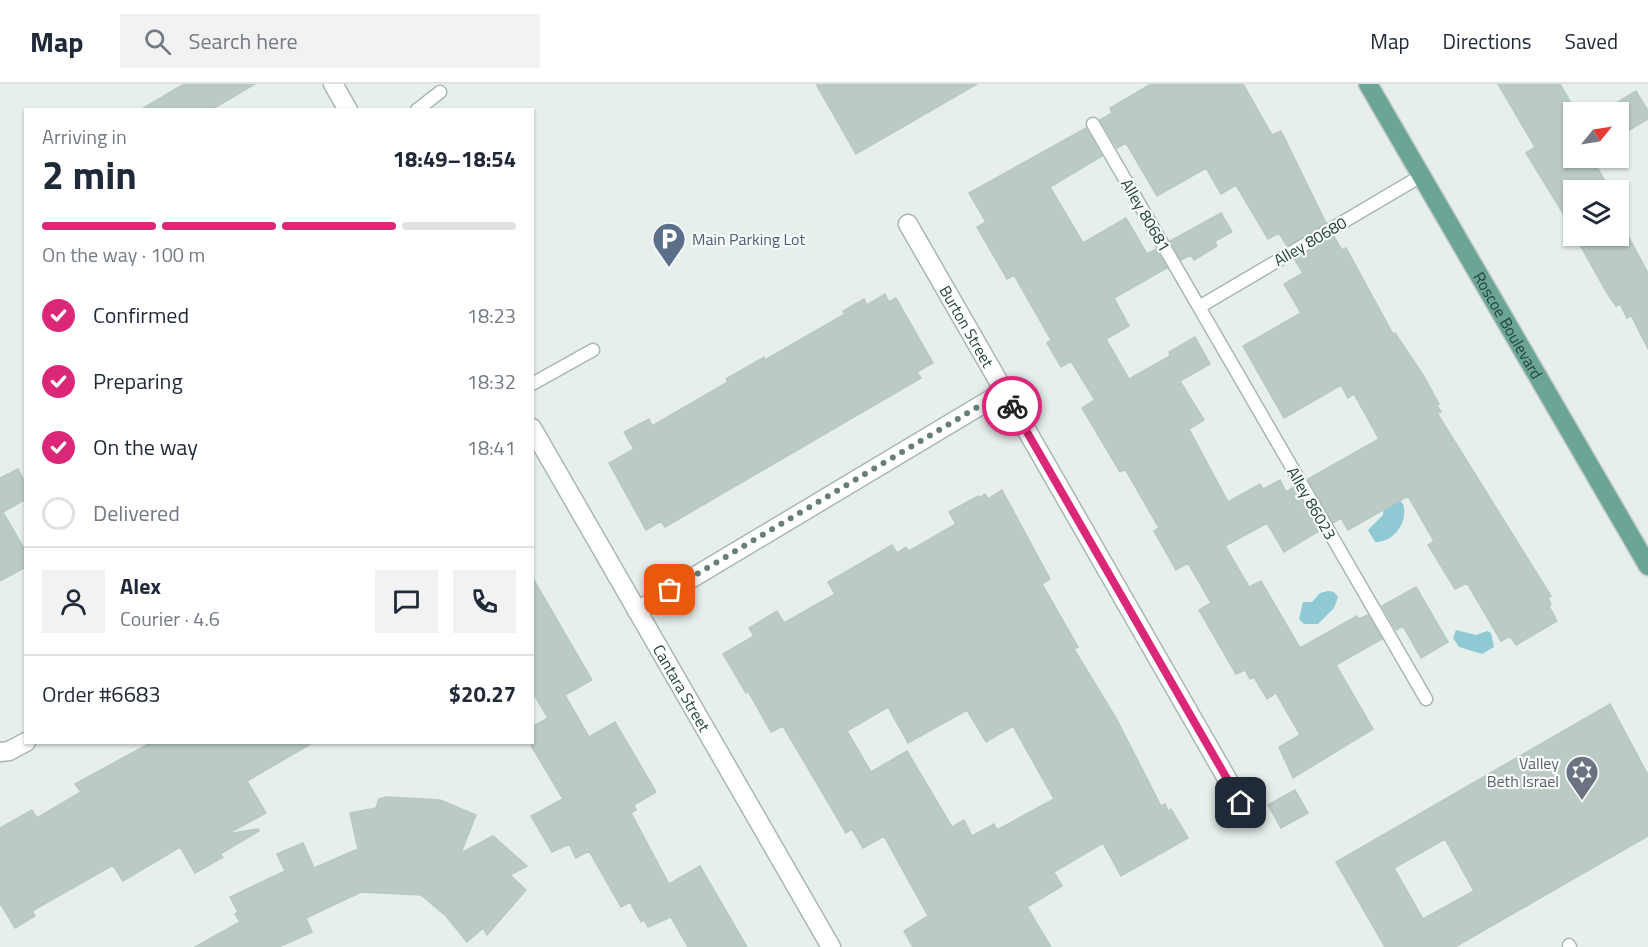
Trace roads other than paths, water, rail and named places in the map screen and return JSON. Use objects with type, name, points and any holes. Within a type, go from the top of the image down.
[{"type":"main road","name":"Roscoe Boulevard","points":[[1368,84],[1648,566]]},
{"type":"street","points":[[333,84],[347,108]]},
{"type":"street","name":"Burton Street","points":[[908,224],[1241,803]]},
{"type":"street","points":[[637,611],[1003,392]]},
{"type":"street","name":"Cantara Street","points":[[534,432],[831,947]]},
{"type":"street","points":[[0,752],[9,751],[24,743]]},
{"type":"lane","points":[[420,108],[440,92]]},
{"type":"lane","name":"Alley 80681","points":[[1093,124],[1199,307]]},
{"type":"lane","name":"Alley 80680","points":[[1199,307],[1421,176]]},
{"type":"lane","name":"Alley 86023","points":[[1199,307],[1426,699]]},
{"type":"lane","points":[[534,383],[593,350]]},
{"type":"water","points":[[1398,499],[1403,504],[1402,524],[1388,539],[1375,542],[1368,530],[1383,515],[1384,506]]},
{"type":"water","points":[[1334,592],[1338,597],[1334,608],[1318,624],[1304,624],[1299,619],[1303,602],[1312,602],[1320,593]]},
{"type":"water","points":[[1456,630],[1476,635],[1487,631],[1491,633],[1494,647],[1482,654],[1459,647],[1453,638]]},
{"type":"place","name":"Main Parking Lot","points":[[669,268]]},
{"type":"place","name":"Valley Beth Israel","points":[[1582,801]]}]
